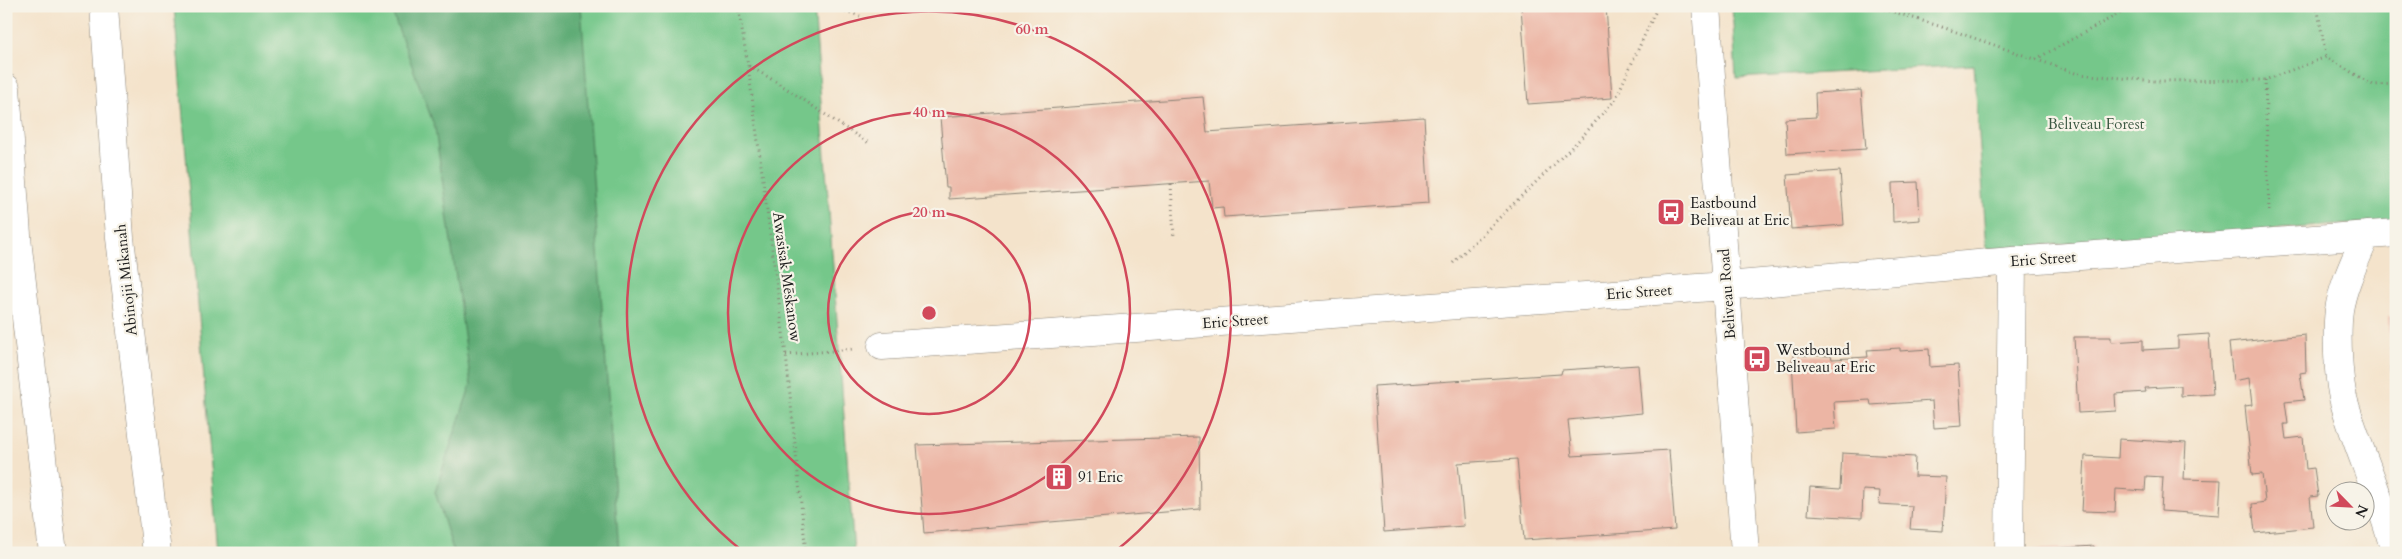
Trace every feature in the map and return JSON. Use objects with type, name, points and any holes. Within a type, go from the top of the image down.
[{"type":"street","name":"Abinojii Mikanah","points":[[104,6],[120,238],[157,553]]},
{"type":"street","name":"Beliveau Road","points":[[1706,6],[1745,553]]},
{"type":"street","points":[[6,88],[18,248],[53,553]]},
{"type":"street","name":"Eric Street","points":[[882,346],[1726,286],[2012,261],[2396,233]]},
{"type":"street","points":[[2366,235],[2350,273],[2339,310],[2338,348],[2344,404],[2390,529],[2395,553]]},
{"type":"street","points":[[2009,553],[2012,261]]},
{"type":"path","name":"Awasisak Mēskanow","points":[[738,6],[748,66],[786,355],[806,553]]},
{"type":"path","points":[[831,6],[860,16]]},
{"type":"path","points":[[1454,263],[1579,140],[1616,100],[1658,6]]},
{"type":"path","points":[[1875,6],[2078,74],[2155,82],[2265,80],[2326,57]]},
{"type":"path","points":[[2036,59],[2133,6]]},
{"type":"path","points":[[2314,6],[2318,11],[2326,57],[2373,85],[2396,84]]},
{"type":"path","points":[[748,66],[783,84],[836,123],[869,143]]},
{"type":"path","points":[[2265,80],[2270,242]]},
{"type":"path","points":[[1171,184],[1174,236]]},
{"type":"path","points":[[786,355],[882,346]]},
{"type":"green space","points":[[174,6],[814,6],[854,553],[218,553]]},
{"type":"green space","points":[[390,6],[581,6],[619,553],[454,553],[435,492],[471,384],[435,128]]},
{"type":"green space","name":"Beliveau Forest","points":[[1732,6],[2396,6],[2396,221],[1987,249],[1974,65],[1736,78]]},
{"type":"building","points":[[1521,6],[1606,6],[1612,98],[1528,104]]},
{"type":"building","points":[[1861,90],[1866,149],[1787,154],[1785,119],[1816,117],[1815,93]]},
{"type":"building","points":[[1203,97],[1207,132],[1424,117],[1429,203],[1224,217],[1223,207],[1212,208],[1209,181],[949,199],[949,187],[946,187],[940,117]]},
{"type":"building","points":[[1840,171],[1844,225],[1791,229],[1787,175]]},
{"type":"building","points":[[1918,182],[1920,220],[1893,222],[1892,183]]},
{"type":"building","points":[[2389,316],[2396,316],[2396,386],[2392,387]]},
{"type":"building","points":[[2209,334],[2213,394],[2181,396],[2181,386],[2145,388],[2146,392],[2115,394],[2116,411],[2078,413],[2074,337],[2111,337],[2111,342],[2143,340],[2143,350],[2178,348],[2178,336]]},
{"type":"building","points":[[2305,335],[2306,372],[2300,373],[2304,400],[2285,402],[2288,424],[2284,424],[2286,439],[2303,437],[2306,469],[2314,468],[2318,496],[2310,497],[2313,527],[2255,533],[2252,504],[2265,502],[2262,474],[2252,475],[2245,406],[2252,405],[2249,378],[2233,381],[2229,343]]},
{"type":"building","points":[[1900,348],[1900,351],[1929,349],[1930,367],[1958,365],[1962,426],[1934,428],[1932,401],[1871,405],[1870,400],[1834,402],[1836,429],[1796,432],[1792,359],[1794,359],[1794,355],[1831,356],[1832,359],[1868,357],[1867,350]]},
{"type":"building","points":[[1638,365],[1642,413],[1568,420],[1572,456],[1669,450],[1675,530],[1524,540],[1517,459],[1458,463],[1464,526],[1384,532],[1374,386],[1561,374],[1562,370]]},
{"type":"building","name":"91 Eric","points":[[1199,437],[1200,509],[924,533],[917,445]]},
{"type":"building","points":[[2119,439],[2186,443],[2184,479],[2221,480],[2219,515],[2161,511],[2163,477],[2146,476],[2145,491],[2116,489],[2115,512],[2082,511],[2085,456],[2118,458]]},
{"type":"building","points":[[1842,453],[1915,457],[1914,476],[1946,477],[1943,531],[1910,529],[1912,506],[1879,504],[1880,491],[1863,490],[1862,518],[1808,515],[1810,487],[1840,489]]},
{"type":"building","points":[[2094,546],[2094,553],[2033,553],[2033,550]]},
{"type":"place","name":"Eastbound Beliveau at Eric","points":[[1671,212]]},
{"type":"place","name":"Westbound Beliveau at Eric","points":[[1757,359]]},
{"type":"place","name":"91 Eric","points":[[1059,477]]}]
